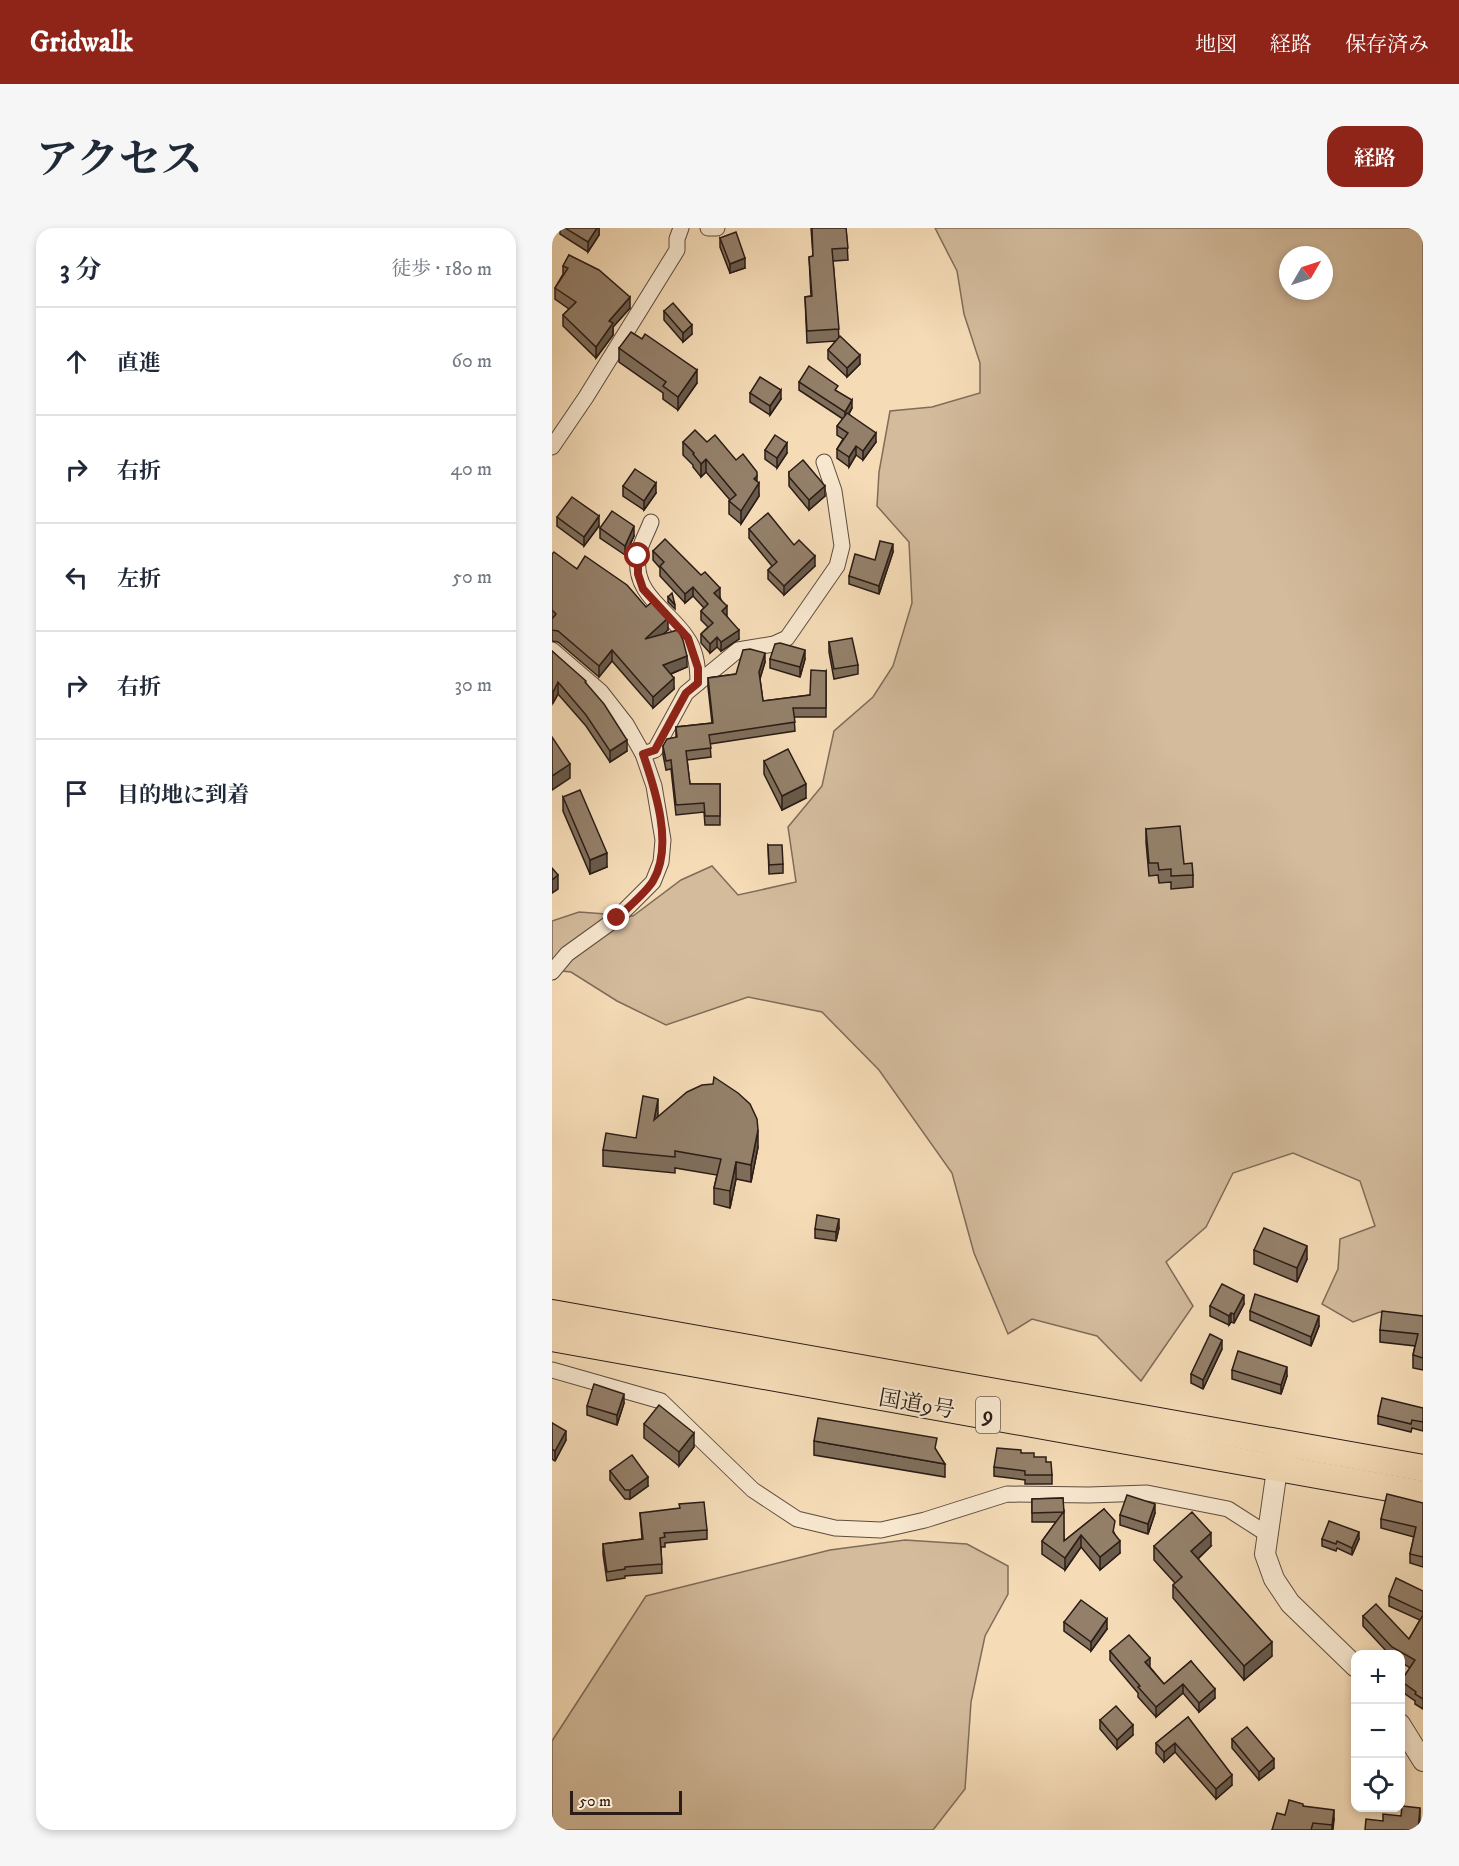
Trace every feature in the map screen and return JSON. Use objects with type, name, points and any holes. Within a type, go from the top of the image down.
[{"type":"highway","name":"国道9号","points":[[552,1313],[1423,1468]]},
{"type":"highway","name":"国道9号","points":[[552,1338],[1423,1494]]},
{"type":"street","points":[[552,447],[586,398],[677,250],[677,239],[681,228]]},
{"type":"street","points":[[708,228],[717,228]]},
{"type":"street","points":[[643,754],[655,750],[686,693],[738,650],[774,644],[787,638],[837,566],[842,546],[834,491],[824,462]]},
{"type":"street","points":[[651,522],[638,556],[638,574],[643,589],[688,638],[698,668],[698,683]]},
{"type":"street","points":[[552,650],[601,692],[626,724],[643,754],[654,786],[663,840],[661,862],[653,882],[617,918],[567,954],[552,972]]},
{"type":"street","points":[[552,1370],[661,1401],[753,1490],[797,1519],[835,1528],[881,1530],[925,1520],[1007,1494],[1147,1493],[1228,1509],[1267,1534]]},
{"type":"street","points":[[1281,1443],[1265,1554],[1274,1580],[1290,1603],[1351,1662]]},
{"type":"street","points":[[1405,1731],[1423,1761]]},
{"type":"shaded area","points":[[935,228],[1423,228],[1423,1316],[1380,1312],[1353,1322],[1322,1304],[1338,1269],[1340,1239],[1375,1226],[1360,1181],[1293,1153],[1233,1173],[1206,1227],[1166,1262],[1193,1306],[1141,1381],[1097,1336],[1032,1319],[1008,1334],[974,1253],[952,1173],[879,1070],[822,1012],[748,997],[666,1025],[617,1001],[571,972],[552,970],[552,921],[579,912],[633,916],[681,880],[712,866],[738,895],[796,882],[788,827],[822,786],[834,731],[873,697],[893,666],[912,603],[909,542],[877,506],[879,472],[890,411],[932,407],[980,393],[980,363],[964,314],[957,271]]},
{"type":"shaded area","points":[[905,1540],[967,1544],[1008,1566],[1008,1594],[985,1636],[971,1702],[965,1789],[933,1830],[552,1830],[552,1741],[646,1596],[830,1550]]},
{"type":"building","points":[[565,228],[597,228],[588,242]]},
{"type":"building","points":[[812,228],[846,228],[848,248],[832,249],[839,329],[807,331],[805,297],[812,296],[809,257],[813,256]]},
{"type":"building","points":[[736,232],[745,258],[730,264],[720,238]]},
{"type":"building","points":[[569,255],[599,270],[630,297],[609,321],[613,323],[596,347],[563,315],[576,302],[555,288],[568,268],[563,266]]},
{"type":"building","points":[[673,303],[692,325],[683,333],[664,311]]},
{"type":"building","points":[[631,332],[642,339],[645,334],[697,370],[678,397],[663,386],[666,382],[619,348]]},
{"type":"building","points":[[840,336],[860,355],[847,368],[828,350]]},
{"type":"building","points":[[809,366],[838,386],[835,390],[852,400],[845,412],[799,382]]},
{"type":"building","points":[[760,377],[781,390],[770,406],[750,393]]},
{"type":"building","points":[[847,413],[876,433],[863,451],[856,446],[849,457],[837,449],[848,433],[837,426]]},
{"type":"building","points":[[695,430],[707,442],[715,435],[736,460],[743,454],[757,472],[754,479],[759,483],[741,511],[729,501],[736,495],[706,459],[701,464],[683,442]]},
{"type":"building","points":[[775,435],[787,443],[777,458],[765,450]]},
{"type":"building","points":[[803,460],[825,486],[809,500],[789,477],[789,472]]},
{"type":"building","points":[[635,469],[656,483],[644,501],[623,486]]},
{"type":"building","points":[[572,497],[599,516],[584,537],[557,517]]},
{"type":"building","points":[[612,511],[634,526],[625,546],[600,528]]},
{"type":"building","points":[[768,513],[794,545],[799,540],[815,556],[784,586],[768,570],[777,562],[749,529]]},
{"type":"building","points":[[665,539],[701,575],[705,572],[720,588],[714,593],[727,606],[722,611],[739,630],[721,642],[717,637],[710,644],[701,634],[713,623],[701,611],[708,604],[693,587],[685,594],[660,566],[664,562],[653,551]]},
{"type":"building","points":[[880,541],[893,544],[879,586],[849,576],[855,554],[875,560]]},
{"type":"building","points":[[554,552],[577,569],[585,556],[627,585],[646,607],[652,602],[668,618],[645,639],[678,630],[687,656],[663,665],[674,678],[653,697],[612,650],[599,666],[558,631],[552,630],[552,619],[556,614],[552,610],[552,554]]},
{"type":"building","points":[[672,593],[675,605],[668,597]]},
{"type":"building","points":[[852,638],[858,665],[834,669],[829,642]]},
{"type":"building","points":[[780,643],[805,650],[800,667],[770,659],[775,644]]},
{"type":"building","points":[[750,649],[765,653],[759,672],[763,701],[810,695],[811,670],[826,671],[826,708],[793,708],[795,722],[709,735],[711,748],[686,751],[690,784],[720,784],[720,816],[705,816],[704,803],[676,805],[671,760],[666,761],[663,746],[667,739],[677,737],[676,727],[713,723],[708,678],[736,674],[743,650]]},
{"type":"building","points":[[552,651],[586,681],[627,740],[610,751],[586,715],[558,682],[552,691]]},
{"type":"building","points":[[552,737],[570,764],[552,776]]},
{"type":"building","points":[[788,749],[806,784],[782,796],[764,761]]},
{"type":"building","points":[[580,790],[607,853],[590,860],[563,797]]},
{"type":"building","points":[[1180,826],[1184,864],[1192,863],[1193,875],[1171,876],[1171,869],[1159,870],[1158,863],[1149,863],[1146,829]]},
{"type":"building","points":[[768,845],[782,845],[783,864],[769,865]]},
{"type":"building","points":[[552,868],[558,875],[552,880]]},
{"type":"building","points":[[714,1077],[750,1104],[757,1119],[758,1130],[751,1165],[736,1162],[730,1191],[714,1188],[721,1159],[675,1151],[675,1157],[603,1150],[606,1133],[636,1138],[643,1096],[658,1099],[654,1120],[687,1092],[702,1085],[713,1084]]},
{"type":"building","points":[[817,1215],[839,1219],[836,1232],[815,1229]]},
{"type":"building","points":[[1264,1228],[1307,1246],[1297,1268],[1254,1250]]},
{"type":"building","points":[[1222,1284],[1244,1295],[1234,1314],[1231,1313],[1229,1316],[1210,1306]]},
{"type":"building","points":[[1255,1294],[1319,1316],[1311,1337],[1250,1311]]},
{"type":"building","points":[[1382,1311],[1423,1316],[1423,1358],[1413,1355],[1418,1334],[1380,1330]]},
{"type":"building","points":[[1210,1334],[1222,1340],[1203,1380],[1191,1374]]},
{"type":"building","points":[[1238,1351],[1287,1367],[1281,1385],[1232,1370]]},
{"type":"building","points":[[594,1384],[624,1394],[617,1415],[587,1406]]},
{"type":"building","points":[[1382,1398],[1423,1408],[1423,1422],[1412,1420],[1411,1424],[1378,1416]]},
{"type":"building","points":[[659,1405],[694,1433],[679,1452],[644,1424]]},
{"type":"building","points":[[818,1418],[937,1438],[935,1448],[945,1464],[814,1441]]},
{"type":"building","points":[[552,1423],[566,1431],[555,1451],[552,1449]]},
{"type":"building","points":[[997,1448],[1021,1450],[1021,1453],[1034,1453],[1034,1457],[1046,1457],[1046,1462],[1051,1462],[1052,1475],[1025,1475],[1025,1471],[994,1467]]},
{"type":"building","points":[[632,1455],[648,1477],[630,1490],[625,1490],[610,1471]]},
{"type":"building","points":[[1387,1494],[1423,1503],[1423,1557],[1410,1554],[1416,1527],[1381,1519]]},
{"type":"building","points":[[1127,1495],[1155,1504],[1148,1524],[1120,1515]]},
{"type":"building","points":[[1063,1498],[1064,1512],[1032,1513],[1032,1499]]},
{"type":"building","points":[[704,1502],[707,1530],[664,1533],[665,1537],[660,1538],[662,1564],[625,1567],[625,1569],[607,1572],[603,1544],[643,1539],[640,1513],[680,1508],[679,1504]]},
{"type":"building","points":[[1104,1509],[1115,1521],[1113,1532],[1120,1541],[1100,1557],[1081,1535],[1065,1558],[1042,1541],[1064,1511],[1064,1541]]},
{"type":"building","points":[[1192,1512],[1211,1533],[1191,1551],[1272,1642],[1244,1666],[1173,1585],[1182,1577],[1154,1546]]},
{"type":"building","points":[[1329,1521],[1359,1532],[1352,1548],[1337,1541],[1336,1544],[1322,1539]]},
{"type":"building","points":[[1396,1578],[1423,1591],[1423,1612],[1389,1596]]},
{"type":"building","points":[[1081,1600],[1107,1619],[1091,1642],[1064,1622]]},
{"type":"building","points":[[1376,1604],[1409,1639],[1423,1615],[1423,1699],[1405,1684],[1405,1675],[1415,1660],[1405,1654],[1405,1650],[1392,1647],[1363,1616]]},
{"type":"building","points":[[1129,1635],[1150,1658],[1145,1662],[1164,1684],[1191,1661],[1215,1689],[1199,1703],[1183,1684],[1156,1707],[1110,1651]]},
{"type":"building","points":[[1116,1706],[1133,1725],[1117,1740],[1100,1720]]},
{"type":"building","points":[[1188,1717],[1232,1775],[1216,1789],[1175,1743],[1164,1752],[1156,1743]]},
{"type":"building","points":[[1247,1727],[1274,1759],[1259,1772],[1232,1739]]},
{"type":"building","points":[[1289,1800],[1303,1804],[1303,1806],[1334,1810],[1332,1825],[1313,1823],[1311,1830],[1272,1830],[1277,1813],[1285,1815]]},
{"type":"building","points":[[1405,1806],[1420,1808],[1418,1830],[1365,1830],[1366,1819],[1383,1821],[1383,1814],[1401,1816],[1401,1812],[1405,1812]]},
{"type":"route","points":[[617,918],[653,882],[661,862],[663,840],[654,786],[643,754],[655,750],[686,693],[698,683],[698,668],[688,638],[643,589],[638,574],[638,556]]}]
